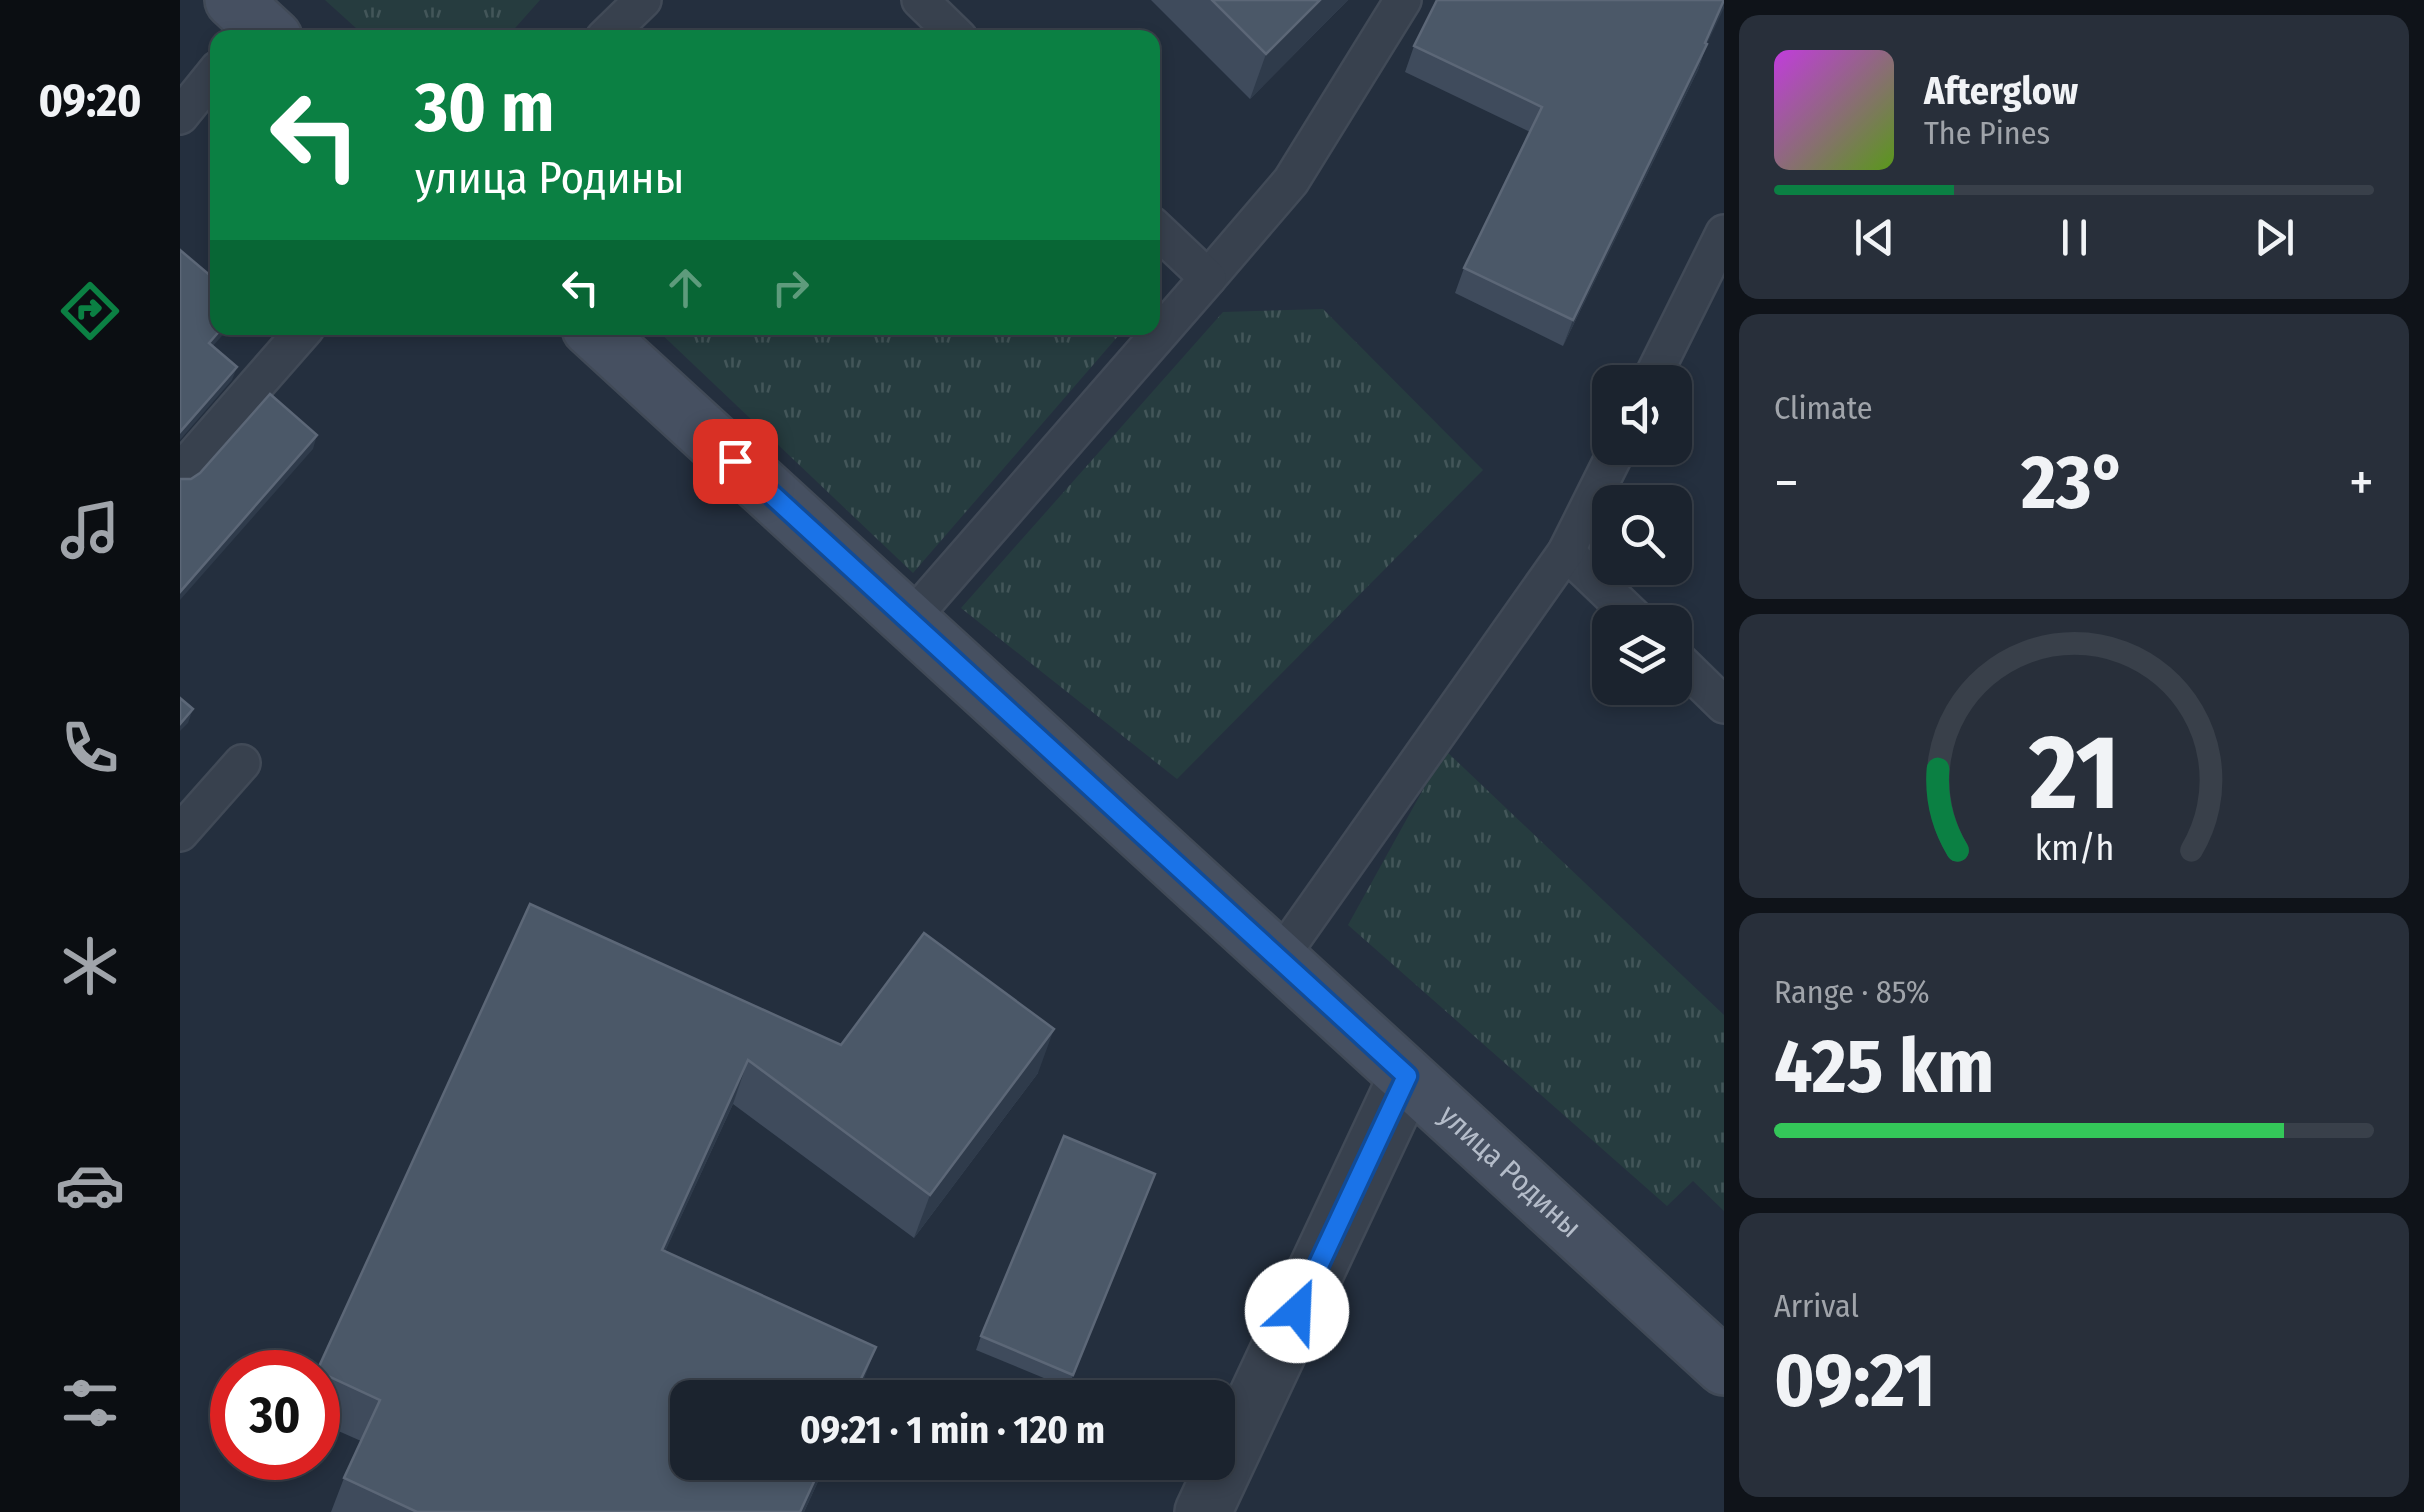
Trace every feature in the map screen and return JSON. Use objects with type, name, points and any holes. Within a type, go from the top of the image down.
[{"type":"street","name":"улица Родины","points":[[598,335],[1724,1367]]},
{"type":"street","points":[[1204,1512],[1407,1076]]},
{"type":"lane","points":[[612,30],[643,0]]},
{"type":"lane","points":[[920,0],[951,30]]},
{"type":"lane","points":[[1160,333],[1291,181],[1404,0]]},
{"type":"lane","points":[[180,116],[210,79]]},
{"type":"lane","points":[[1160,233],[1208,278]]},
{"type":"lane","points":[[1658,365],[1724,233]]},
{"type":"lane","points":[[180,472],[300,335]]},
{"type":"lane","points":[[909,621],[1158,335]]},
{"type":"lane","points":[[1278,960],[1566,552],[1610,465]]},
{"type":"lane","points":[[1566,552],[1621,605]]},
{"type":"lane","points":[[1692,674],[1724,705]]},
{"type":"lane","points":[[180,833],[242,764]]},
{"type":"green space","points":[[325,0],[540,0],[513,30],[358,30]]},
{"type":"green space","points":[[1323,309],[1483,470],[1177,779],[961,608],[1223,312]]},
{"type":"green space","points":[[662,335],[1119,335],[913,573]]},
{"type":"green space","points":[[1445,750],[1724,1015],[1724,1211],[1693,1181],[1667,1206],[1348,925]]},
{"type":"building","points":[[1212,0],[1320,0],[1266,54]]},
{"type":"building","points":[[1437,0],[1724,0],[1707,44],[1573,320],[1464,268],[1542,107],[1414,46]]},
{"type":"building","points":[[180,250],[210,275],[210,335],[216,335],[209,343],[237,367],[180,432]]},
{"type":"building","points":[[270,394],[317,435],[180,592],[180,479],[191,479],[200,473]]},
{"type":"building","points":[[180,698],[193,709],[180,724]]},
{"type":"building","points":[[530,904],[841,1045],[924,933],[1054,1029],[930,1195],[748,1060],[662,1250],[876,1347],[860,1380],[670,1380],[670,1480],[815,1480],[800,1512],[417,1512],[344,1478],[380,1400],[340,1382],[340,1350],[327,1350]]},
{"type":"building","points":[[1064,1136],[1155,1174],[1073,1375],[981,1336]]},
{"type":"route","points":[[735,461],[1407,1076],[1297,1311]]}]
